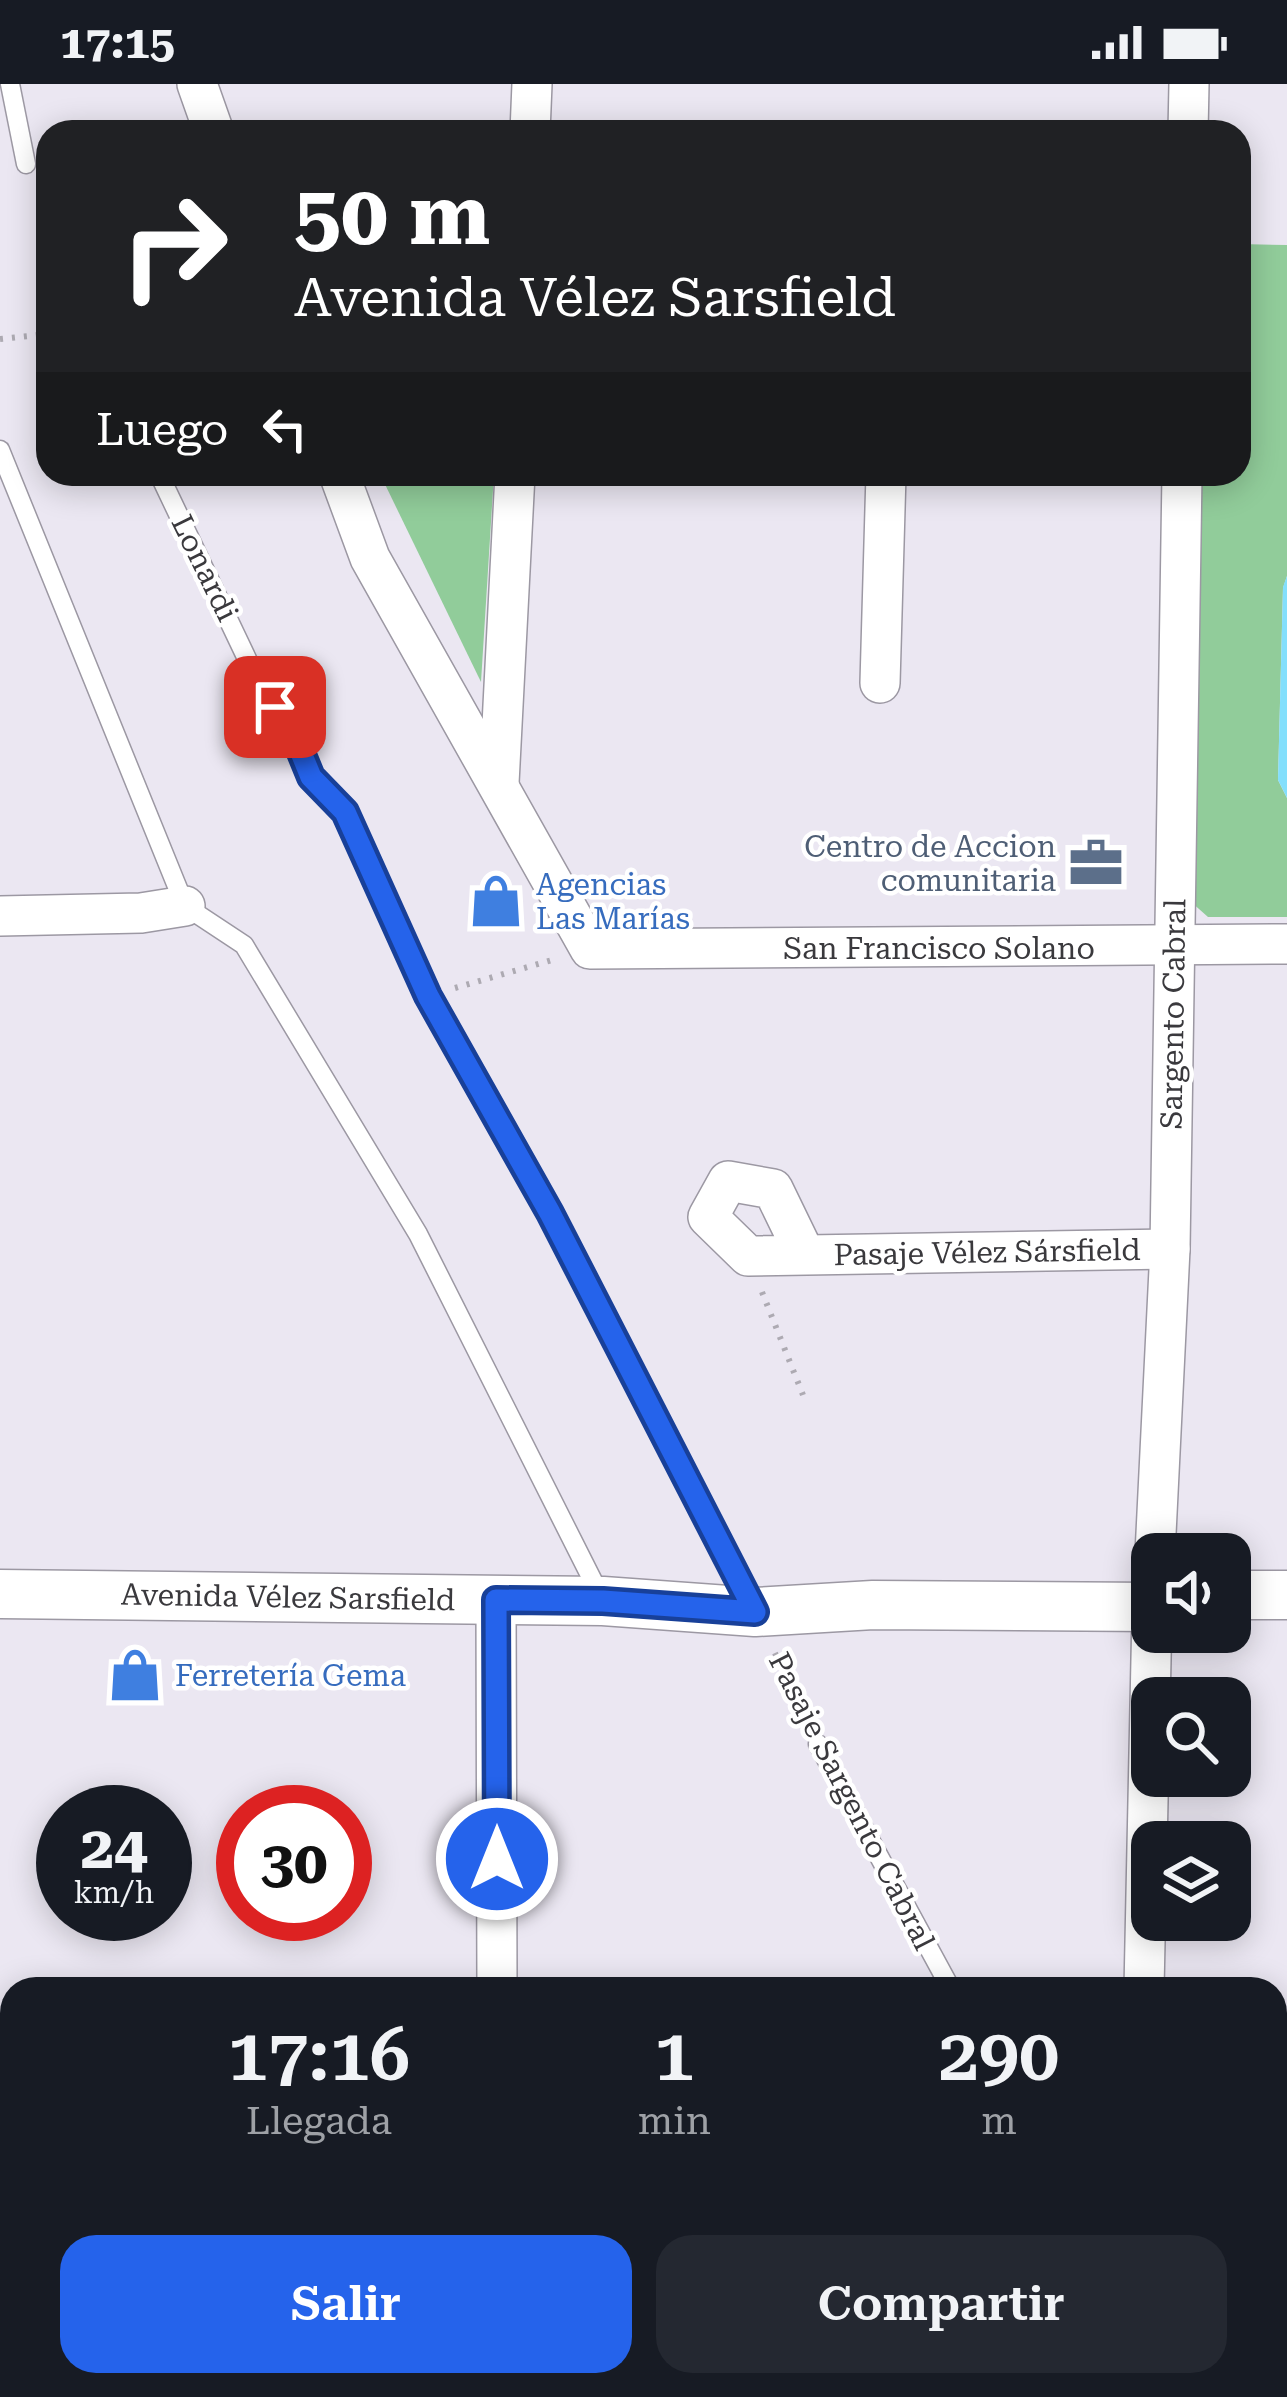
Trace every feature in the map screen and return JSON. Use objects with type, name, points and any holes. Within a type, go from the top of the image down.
[{"type":"street","points":[[197,84],[210,120]]},
{"type":"street","points":[[530,120],[532,84]]},
{"type":"street","points":[[1188,120],[1189,84]]},
{"type":"street","points":[[343,486],[370,558],[590,949]]},
{"type":"street","points":[[499,784],[514,486]]},
{"type":"street","points":[[880,683],[886,486]]},
{"type":"street","name":"Sargento Cabral","points":[[1156,1533],[1170,1249],[1182,486]]},
{"type":"street","points":[[0,916],[141,913],[185,905]]},
{"type":"street","name":"San Francisco Solano","points":[[590,949],[1287,944]]},
{"type":"street","name":"Pasaje Vélez Sársfield","points":[[805,1255],[773,1189],[728,1181],[708,1217],[748,1256],[1170,1249]]},
{"type":"street","name":"Avenida Vélez Sarsfield","points":[[0,1594],[603,1601],[755,1612],[873,1604],[1131,1609]]},
{"type":"street","points":[[1251,1595],[1287,1594]]},
{"type":"street","points":[[496,1600],[497,1977]]},
{"type":"street","points":[[1251,1619],[1287,1619]]},
{"type":"street","points":[[1144,1977],[1151,1653]]},
{"type":"lane","points":[[10,84],[26,164]]},
{"type":"lane","points":[[0,450],[185,905],[244,945],[418,1234],[603,1601]]},
{"type":"lane","name":"Lonardi","points":[[165,486],[258,682],[293,733],[311,777],[345,812],[428,996],[550,1213],[755,1612]]},
{"type":"lane","name":"Pasaje Sargento Cabral","points":[[818,1744],[944,1977]]},
{"type":"path","points":[[0,340],[36,336]]},
{"type":"path","points":[[428,996],[590,949]]},
{"type":"path","points":[[748,1256],[803,1395]]},
{"type":"path","name":"Pasaje Sargento Cabral","points":[[755,1612],[818,1744]]},
{"type":"green space","points":[[1251,244],[1287,245],[1287,576],[1278,780],[1287,798],[1287,917],[1208,917],[1190,901],[1196,486],[1251,486]]},
{"type":"green space","points":[[386,486],[493,486],[481,682]]},
{"type":"water","points":[[1287,576],[1287,798],[1278,780]]},
{"type":"place","name":"Centro de Accion comunitaria","points":[[1096,863]]},
{"type":"place","name":"Agencias Las Marías","points":[[496,901]]},
{"type":"place","name":"Ferretería Gema","points":[[135,1675]]},
{"type":"route","points":[[275,707],[293,733],[311,777],[345,812],[428,996],[550,1213],[755,1612],[603,1601],[496,1600],[497,1859]]}]
